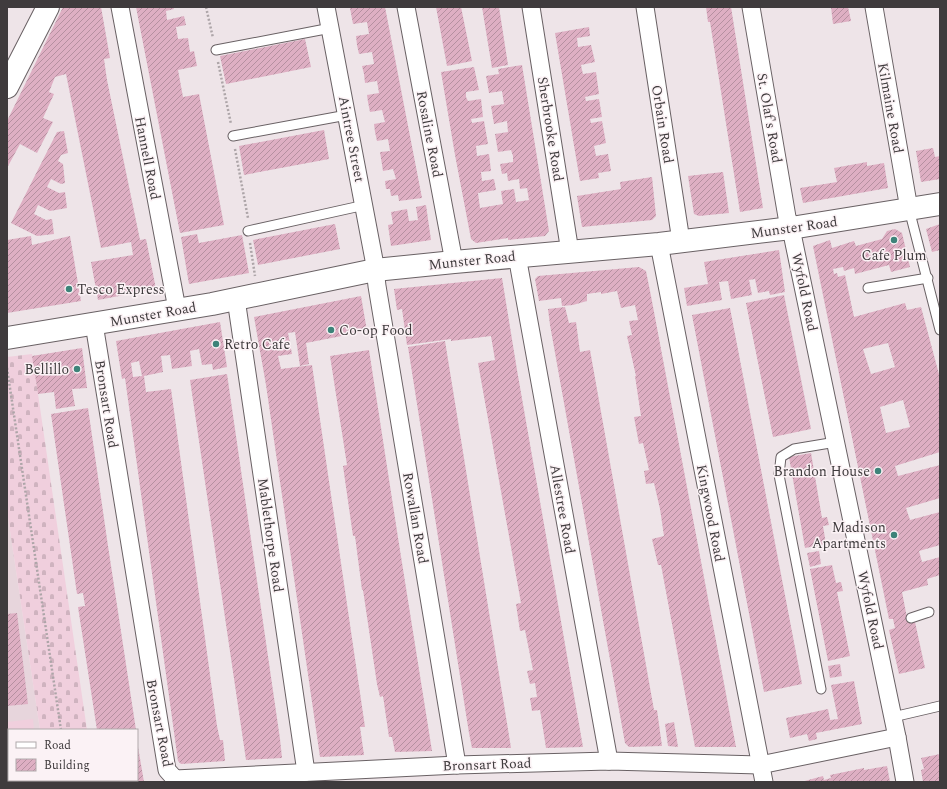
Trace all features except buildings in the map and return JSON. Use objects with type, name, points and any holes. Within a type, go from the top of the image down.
[{"type":"street","points":[[7,87],[48,7]]},
{"type":"street","name":"Hannell Road","points":[[120,7],[177,309]]},
{"type":"street","name":"Aintree Street","points":[[326,7],[365,206],[375,270]]},
{"type":"street","name":"Rosaline Road","points":[[406,7],[454,262]]},
{"type":"street","name":"Sherbrooke Road","points":[[531,7],[570,252]]},
{"type":"street","name":"Orbain Road","points":[[645,7],[681,241]]},
{"type":"street","name":"St. Olaf's Road","points":[[751,7],[786,213],[791,228]]},
{"type":"street","name":"Kilmaine Road","points":[[874,7],[909,209]]},
{"type":"street","name":"Munster Road","points":[[7,338],[177,309],[375,270],[659,244],[791,228],[940,204]]},
{"type":"street","name":"Wyfold Road","points":[[791,228],[836,442],[879,627],[905,782]]},
{"type":"street","name":"Kingwood Road","points":[[659,244],[764,782]]},
{"type":"street","name":"Allestree Road","points":[[517,256],[609,761]]},
{"type":"street","name":"Rowallan Road","points":[[375,270],[457,764]]},
{"type":"street","name":"Mablethorpe Road","points":[[236,298],[306,772]]},
{"type":"street","name":"Bronsart Road","points":[[94,324],[167,770],[175,780],[457,764],[609,761],[760,765]]},
{"type":"street","points":[[760,765],[897,737]]},
{"type":"lane","points":[[216,50],[331,28]]},
{"type":"lane","points":[[233,136],[347,115]]},
{"type":"lane","points":[[248,231],[365,206]]},
{"type":"lane","points":[[909,209],[928,278],[940,330]]},
{"type":"lane","points":[[868,288],[928,278]]},
{"type":"lane","points":[[821,689],[778,475],[781,457],[794,449],[836,442]]},
{"type":"lane","points":[[911,618],[929,612]]},
{"type":"lane","points":[[893,717],[940,706]]},
{"type":"path","points":[[7,368],[61,729]]},
{"type":"shaded area","points":[[7,511],[40,729],[8,729],[8,781],[47,782],[7,782]]},
{"type":"green space","points":[[32,354],[87,729],[40,729],[7,511],[7,357]]},
{"type":"green space","points":[[33,719],[34,729],[8,729],[8,781],[40,782],[7,782],[7,722]]},
{"type":"place","name":"Cafe Plum","points":[[894,240]]},
{"type":"place","name":"Tesco Express","points":[[69,289]]},
{"type":"place","name":"Co-op Food","points":[[331,330]]},
{"type":"place","name":"Retro Cafe","points":[[216,344]]},
{"type":"place","name":"Bellillo","points":[[77,369]]},
{"type":"place","name":"Brandon House","points":[[878,471]]},
{"type":"place","name":"Madison Apartments","points":[[894,535]]}]
